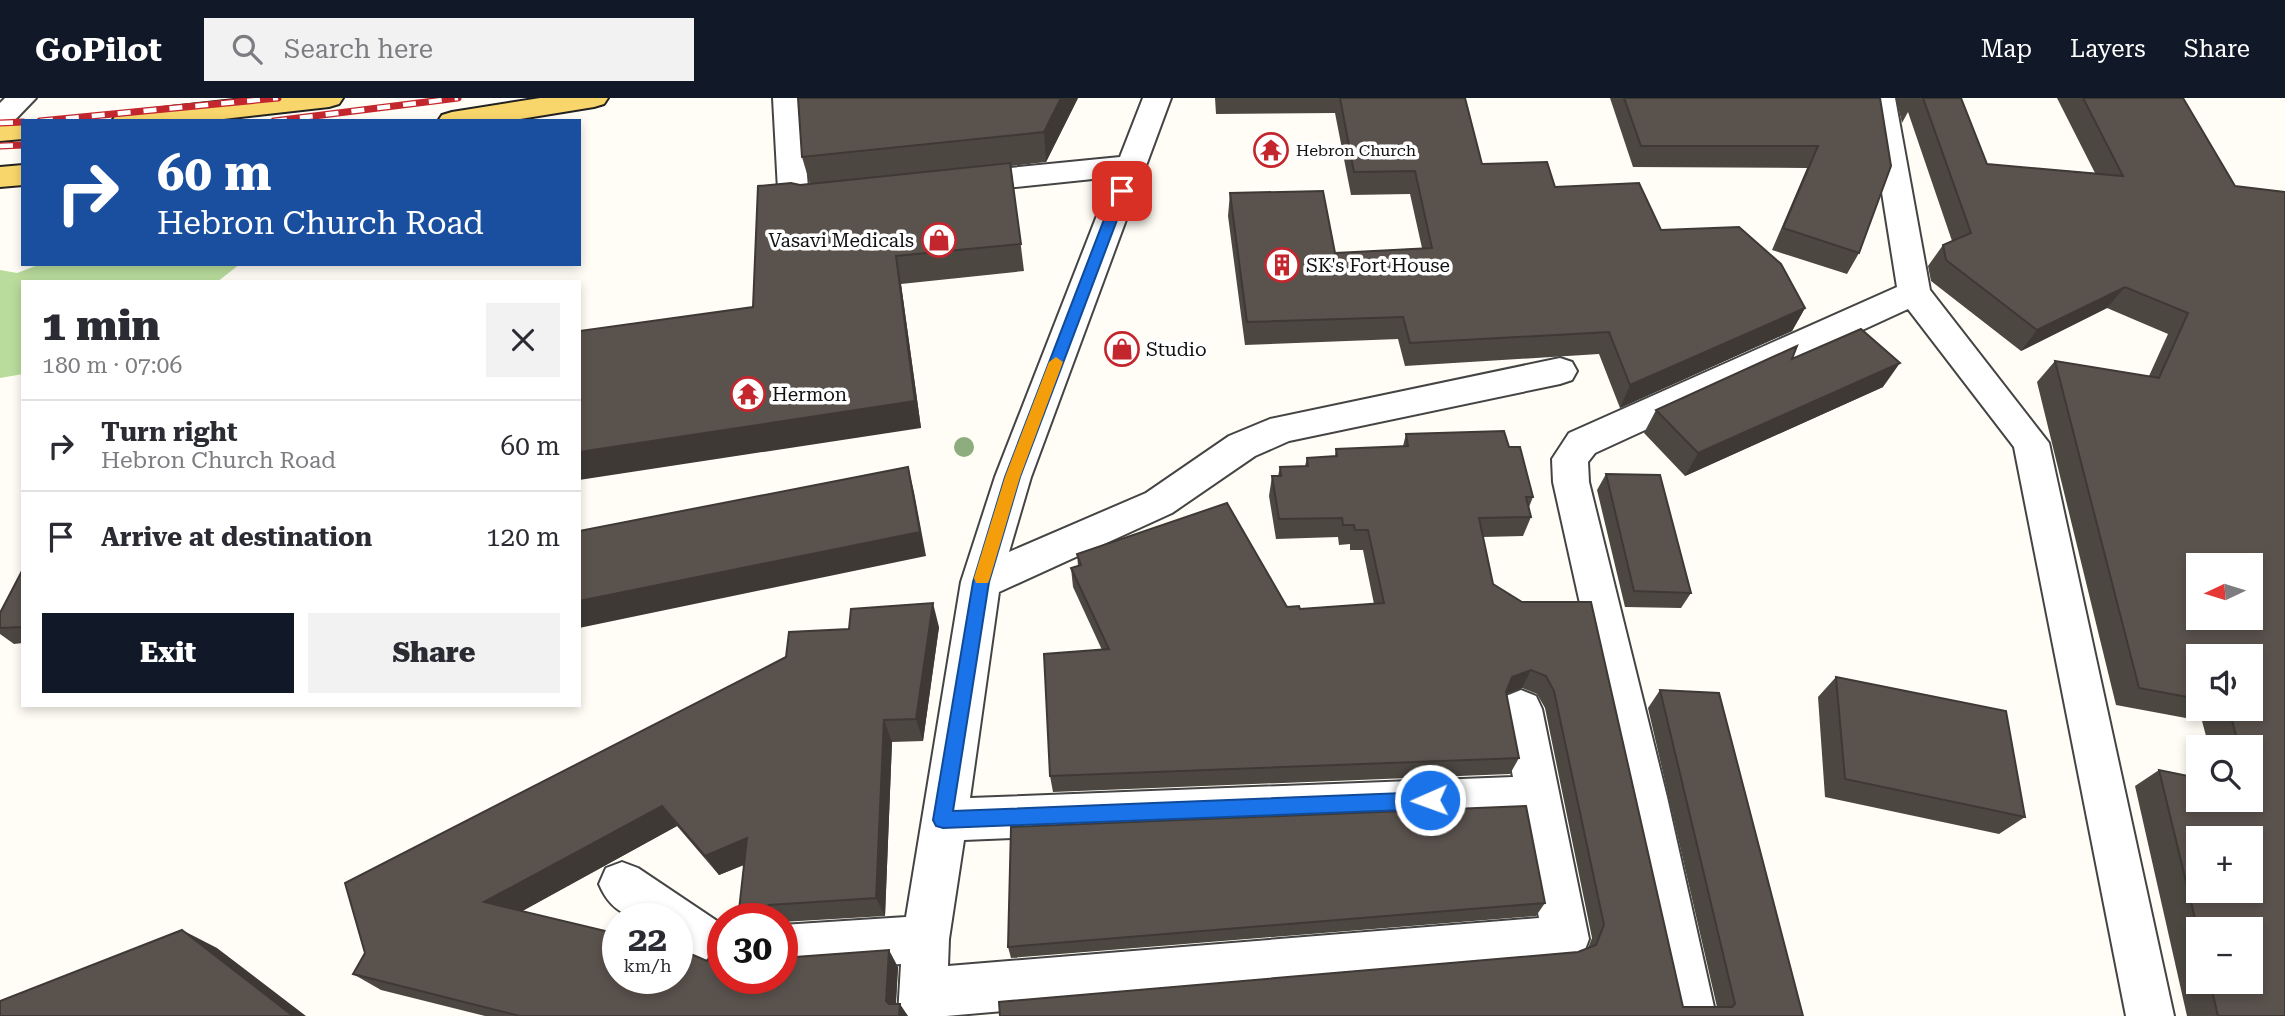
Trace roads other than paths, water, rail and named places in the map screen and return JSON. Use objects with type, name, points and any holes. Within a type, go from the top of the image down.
[{"type":"main road","points":[[144,119],[329,98]]},
{"type":"main road","points":[[337,119],[342,98]]},
{"type":"main road","points":[[464,119],[594,98]]},
{"type":"main road","points":[[0,132],[21,130]]},
{"type":"main road","points":[[0,177],[21,175]]},
{"type":"street","points":[[0,119],[22,98]]},
{"type":"street","points":[[787,98],[793,190],[796,198],[807,200],[862,194]]},
{"type":"street","points":[[1157,98],[1013,477],[981,582],[926,939],[922,1004],[1566,939],[1521,709]]},
{"type":"street","points":[[1881,98],[1914,293],[2031,443],[2150,1016]]},
{"type":"street","points":[[931,186],[1132,165]]},
{"type":"street","points":[[1692,1016],[1648,810],[1571,482],[1570,459],[1582,443],[1914,293]]},
{"type":"street","points":[[981,582],[1159,503],[1242,446],[1283,429],[1560,371]]},
{"type":"street","points":[[943,820],[1538,796]]},
{"type":"street","points":[[622,884],[650,903]]},
{"type":"street","points":[[798,947],[926,939]]},
{"type":"railway","points":[[61,119],[278,98]]},
{"type":"railway","points":[[290,119],[458,98]]},
{"type":"railway","points":[[0,123],[21,122]]},
{"type":"railway","points":[[0,146],[21,145]]},
{"type":"place","name":"Hebron Church","points":[[1271,150]]},
{"type":"place","name":"Vasavi Medicals","points":[[939,240]]},
{"type":"place","name":"SK's Fort House","points":[[1282,265]]},
{"type":"place","name":"Studio","points":[[1122,349]]},
{"type":"place","name":"Hermon","points":[[748,394]]}]
